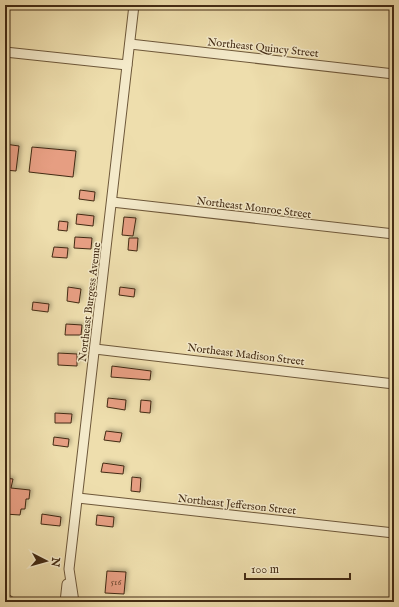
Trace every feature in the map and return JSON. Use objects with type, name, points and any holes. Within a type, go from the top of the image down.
[{"type":"street","name":"Northeast Burgess Avenue","points":[[74,602],[70,569],[134,5]]},
{"type":"street","name":"Northeast Quincy Street","points":[[130,44],[394,74]]},
{"type":"street","points":[[5,52],[127,65]]},
{"type":"street","name":"Northeast Monroe Street","points":[[112,202],[394,234]]},
{"type":"street","name":"Northeast Madison Street","points":[[95,349],[394,384]]},
{"type":"street","name":"Northeast Jefferson Street","points":[[78,498],[394,532]]},
{"type":"street","points":[[65,602],[70,569]]},
{"type":"street","points":[[5,598],[11,602]]},
{"type":"building","points":[[5,144],[19,146],[16,171],[5,170]]},
{"type":"building","points":[[32,147],[76,151],[73,177],[29,172]]},
{"type":"building","points":[[80,190],[95,192],[94,201],[79,199]]},
{"type":"building","points":[[77,214],[94,216],[93,226],[76,224]]},
{"type":"building","points":[[124,217],[136,218],[133,236],[122,235]]},
{"type":"building","points":[[59,221],[68,222],[67,231],[58,230]]},
{"type":"building","points":[[75,237],[92,238],[91,249],[74,248]]},
{"type":"building","points":[[129,238],[138,238],[137,251],[128,250]]},
{"type":"building","points":[[54,247],[68,248],[67,258],[52,257]]},
{"type":"building","points":[[68,287],[81,289],[79,303],[67,301]]},
{"type":"building","points":[[120,287],[135,289],[134,297],[119,295]]},
{"type":"building","points":[[33,302],[49,304],[48,312],[32,310]]},
{"type":"building","points":[[66,324],[82,325],[81,335],[65,335]]},
{"type":"building","points":[[58,353],[77,354],[77,366],[58,365]]},
{"type":"building","points":[[112,366],[151,371],[150,380],[111,377]]},
{"type":"building","points":[[108,398],[126,400],[125,410],[107,407]]},
{"type":"building","points":[[141,400],[151,401],[150,413],[140,412]]},
{"type":"building","points":[[55,413],[72,414],[71,423],[55,423]]},
{"type":"building","points":[[106,431],[122,433],[120,442],[104,440]]},
{"type":"building","points":[[54,437],[69,439],[68,447],[53,445]]},
{"type":"building","points":[[103,463],[124,466],[123,474],[101,472]]},
{"type":"building","points":[[132,477],[141,478],[140,492],[131,491]]},
{"type":"building","points":[[5,478],[13,479],[11,488],[30,490],[29,499],[26,499],[25,509],[21,509],[20,515],[5,514]]},
{"type":"building","points":[[42,514],[61,517],[60,526],[41,524]]},
{"type":"building","points":[[97,515],[114,517],[113,527],[96,525]]},
{"type":"building","points":[[107,571],[126,572],[124,594],[105,593]]}]
